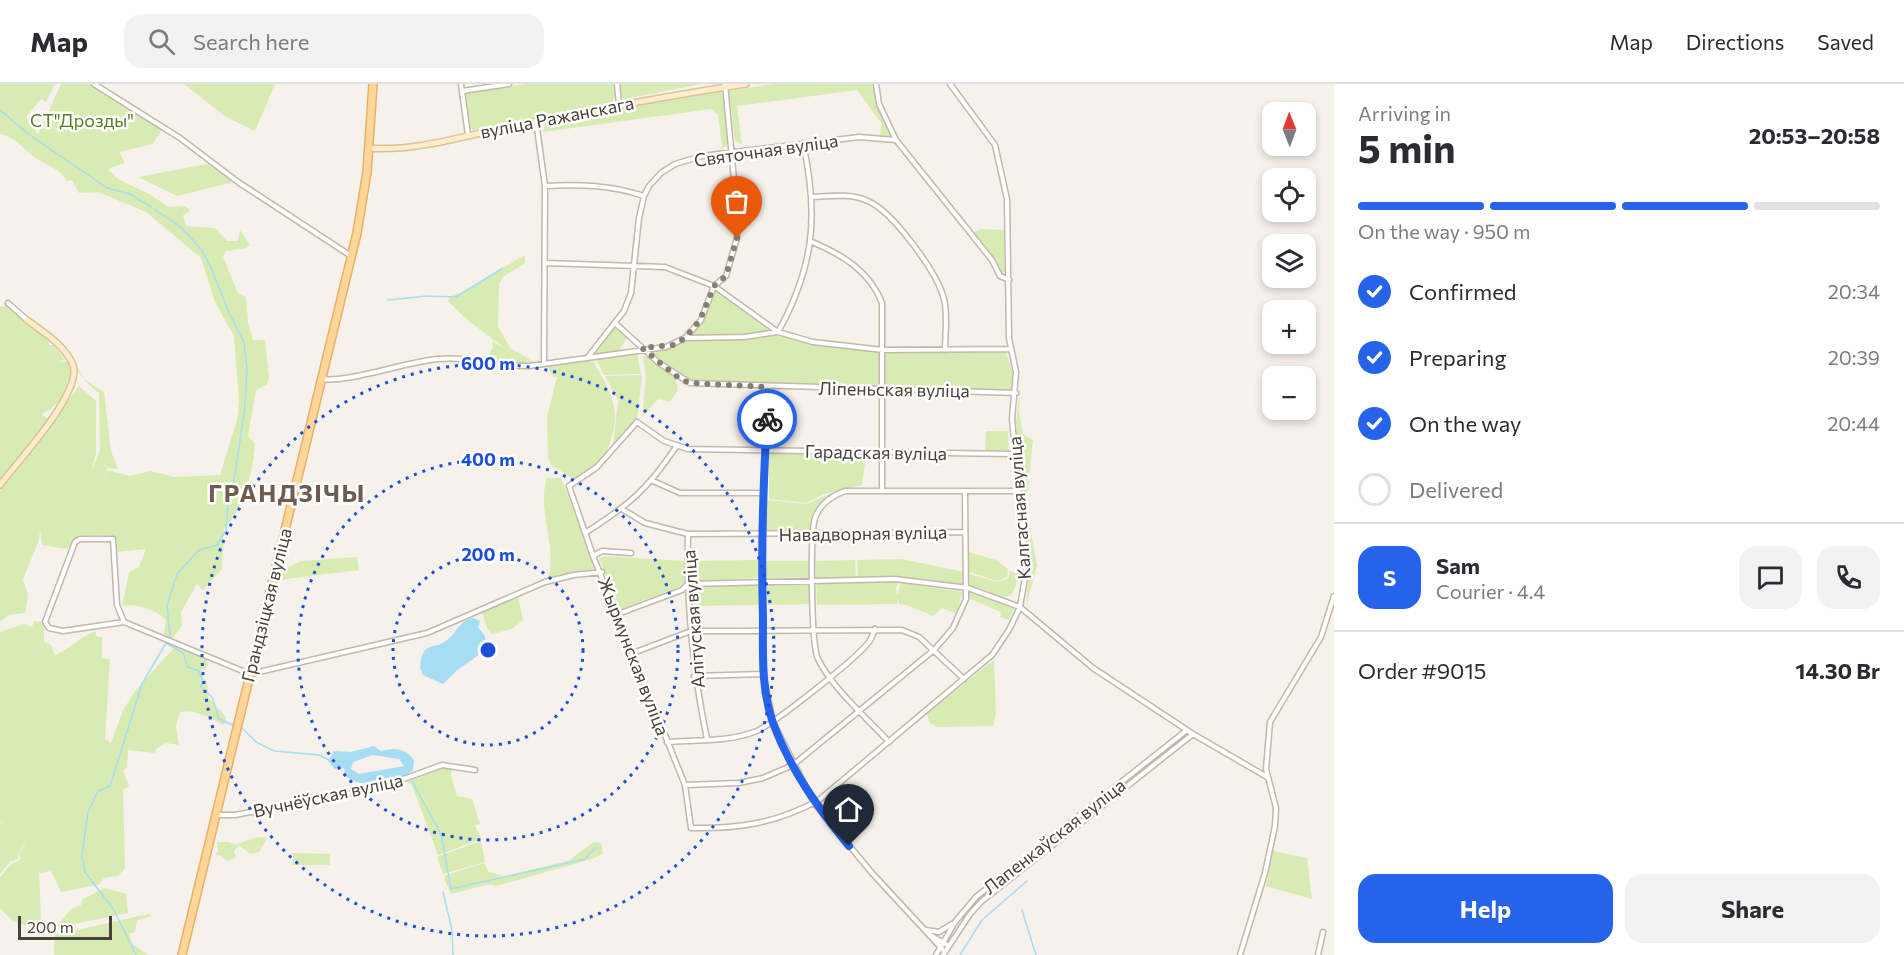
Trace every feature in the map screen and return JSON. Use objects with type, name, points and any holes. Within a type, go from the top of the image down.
[{"type":"main road","name":"Грандзіцкая вуліца","points":[[182,955],[351,256],[365,188],[373,84]]},
{"type":"street","points":[[94,84],[180,138],[238,182],[351,256]]},
{"type":"street","points":[[461,84],[468,135]]},
{"type":"street","points":[[462,91],[509,84]]},
{"type":"street","points":[[617,84],[619,104]]},
{"type":"street","name":"вуліца Ражанскага","points":[[368,148],[398,148],[619,104],[746,84]]},
{"type":"street","points":[[876,84],[877,99],[896,140],[985,251],[1000,276],[1009,280]]},
{"type":"street","name":"Калгасная вуліца","points":[[691,828],[749,827],[788,816],[813,803],[992,655],[1009,630],[1020,607],[1026,571],[1012,419],[1017,372],[1011,349],[1007,199],[1000,158],[991,138],[950,84]]},
{"type":"street","points":[[322,379],[340,379],[399,364],[450,358],[472,358],[514,366],[544,363],[673,345],[685,338],[700,320],[714,286],[726,276],[737,238],[725,86]]},
{"type":"street","points":[[536,122],[545,186],[544,363]]},
{"type":"street","name":"Святочная вуліца","points":[[587,357],[615,323],[630,293],[639,218],[649,186],[661,173],[675,164],[702,156],[859,137],[896,140]]},
{"type":"street","points":[[778,332],[797,295],[807,267],[812,242],[813,197],[803,144]]},
{"type":"street","points":[[545,186],[583,184],[620,188],[645,196]]},
{"type":"street","points":[[813,197],[849,195],[869,201],[904,234],[939,285],[945,301],[945,350]]},
{"type":"street","points":[[812,242],[839,254],[876,287],[882,303],[883,350],[880,389],[882,490]]},
{"type":"street","points":[[546,263],[665,267],[714,286],[778,332],[813,342],[883,350],[1011,349]]},
{"type":"street","points":[[0,485],[56,413],[71,388],[74,378],[72,364],[63,349],[8,303]]},
{"type":"street","name":"Ліпеньская вуліца","points":[[615,323],[680,379],[690,383],[1016,393]]},
{"type":"street","points":[[685,338],[744,337],[778,332]]},
{"type":"street","points":[[768,387],[762,534],[763,674],[773,722],[813,803],[930,935],[944,954]]},
{"type":"street","name":"Гарадская вуліца","points":[[569,486],[597,467],[637,422],[647,432],[676,447],[696,449],[1014,454]]},
{"type":"street","points":[[585,533],[622,509],[653,481],[676,447]]},
{"type":"street","points":[[653,481],[680,493],[763,493]]},
{"type":"street","name":"Жырмунская вуліца","points":[[569,486],[593,556],[602,572],[685,785],[691,828]]},
{"type":"street","points":[[889,742],[830,676],[817,658],[814,629],[812,534],[817,512],[830,498],[845,491],[1019,491]]},
{"type":"street","points":[[685,785],[739,783],[763,778],[793,765],[934,649],[953,628],[964,606],[968,588],[965,491]]},
{"type":"street","name":"Навадворная вуліца","points":[[622,509],[645,524],[688,534],[965,532]]},
{"type":"street","name":"Алітуская вуліца","points":[[688,534],[688,584],[694,676],[707,739]]},
{"type":"street","points":[[124,622],[117,604],[113,538],[80,539],[75,542],[45,622],[49,628],[63,631],[124,622],[249,674],[434,631],[544,582],[574,575],[602,572]]},
{"type":"street","points":[[593,556],[602,551],[631,553]]},
{"type":"street","points":[[618,614],[682,590],[688,584],[813,579],[928,581],[968,588],[1020,607],[1093,668],[1193,734],[1267,777]]},
{"type":"street","points":[[1240,955],[1264,880],[1275,826],[1276,807],[1267,777],[1270,722],[1321,637],[1334,596]]},
{"type":"street","points":[[667,742],[735,738],[756,732],[773,722],[830,676],[870,641],[875,629]]},
{"type":"street","points":[[633,653],[691,631],[902,630],[919,637],[964,679]]},
{"type":"street","points":[[694,676],[763,674]]},
{"type":"street","name":"Лапенкаўская вуліца","points":[[936,955],[955,922],[976,897],[1025,856],[1156,757],[1187,730]]},
{"type":"street","name":"Лапенкаўская вуліца","points":[[944,954],[970,914],[982,901],[1193,734]]},
{"type":"street","name":"Вучнёўская вуліца","points":[[215,815],[235,815],[378,788],[442,765],[475,770]]},
{"type":"street","points":[[923,928],[939,932],[955,922]]},
{"type":"street","points":[[1318,955],[1323,932]]},
{"type":"street","points":[[930,935],[949,946]]},
{"type":"green space","name":"СТ\"Дрозды\"","points":[[0,84],[55,84],[46,102],[41,99],[26,117],[38,134],[61,84],[90,84],[162,129],[153,144],[119,152],[125,163],[108,169],[118,179],[151,195],[168,207],[184,206],[189,209],[189,212],[183,215],[186,226],[215,228],[227,241],[238,241],[240,230],[250,245],[246,248],[226,251],[223,257],[238,293],[246,297],[248,322],[253,340],[265,340],[269,378],[267,384],[256,390],[248,436],[255,443],[252,465],[242,500],[224,529],[222,569],[203,590],[197,584],[181,612],[182,626],[172,639],[164,634],[166,620],[162,616],[139,606],[122,606],[129,572],[139,567],[146,549],[116,552],[115,537],[108,535],[79,536],[67,549],[42,545],[40,530],[39,540],[23,579],[28,595],[25,613],[9,615],[0,622],[0,491],[79,386],[96,401],[96,453],[92,470],[100,450],[99,393],[85,380],[104,392],[111,451],[118,469],[108,468],[103,463],[107,469],[101,488],[107,470],[130,476],[151,471],[174,477],[220,475],[237,420],[239,401],[234,336],[215,302],[201,258],[146,212],[98,192],[79,193],[72,180],[67,181],[60,173],[31,155],[15,141],[0,134]]},
{"type":"green space","points":[[184,84],[275,84],[255,131],[226,117]]},
{"type":"green space","points":[[526,84],[614,84],[615,97],[612,103],[472,130],[465,95]]},
{"type":"green space","points":[[619,84],[701,84],[625,99],[621,97]]},
{"type":"green space","points":[[773,84],[873,84],[876,100],[892,136],[889,138],[880,135],[882,124],[857,90],[737,106],[742,144],[735,141],[729,91]]},
{"type":"green space","points":[[723,92],[729,140],[727,146],[719,150],[722,146],[718,115],[711,109],[543,132],[545,124],[632,105]]},
{"type":"green space","points":[[208,164],[233,182],[177,196],[138,177]]},
{"type":"green space","points":[[981,229],[1004,230],[1004,277],[996,260],[974,232]]},
{"type":"green space","points":[[525,255],[525,263],[503,277],[499,284],[498,326],[510,348],[534,362],[513,364],[477,357],[489,354],[493,347],[492,341],[506,349],[466,319],[448,301],[452,295],[460,293]]},
{"type":"green space","points":[[714,289],[773,330],[746,335],[693,335],[693,331],[703,319]]},
{"type":"green space","points":[[7,305],[48,340],[49,345],[54,345],[65,360],[61,361],[53,356],[61,362],[67,361],[72,375],[70,383],[67,378],[66,390],[61,400],[43,413],[43,416],[48,418],[0,480],[0,307]]},
{"type":"green space","points":[[615,327],[627,338],[619,350],[595,354]]},
{"type":"green space","points":[[782,335],[815,344],[879,352],[879,384],[876,386],[698,382],[686,378],[650,352],[688,340],[756,339]]},
{"type":"green space","points":[[59,344],[70,353],[83,377],[82,376]]},
{"type":"green space","points":[[632,351],[637,353],[641,374],[604,375],[596,359]]},
{"type":"green space","points":[[890,352],[1006,352],[1013,375],[1013,390],[885,387],[885,355]]},
{"type":"green space","points":[[643,356],[648,357],[675,377],[678,390],[670,402],[658,399],[642,417],[646,378]]},
{"type":"green space","points":[[593,361],[611,396],[615,425],[607,454],[575,480],[551,465],[548,457],[547,417],[557,377],[553,377],[547,365]]},
{"type":"green space","points":[[642,375],[637,419],[613,447],[618,400],[605,376]]},
{"type":"green space","points":[[1021,385],[1019,411],[1023,434],[1033,440],[1026,505],[1037,565],[1026,608],[1029,565],[1016,423]]},
{"type":"green space","points":[[986,431],[1008,431],[1009,450],[985,451]]},
{"type":"green space","points":[[769,452],[866,455],[862,485],[824,494],[806,503],[769,499]]},
{"type":"green space","points":[[547,478],[561,478],[596,568],[548,578],[551,553],[544,503]]},
{"type":"green space","points":[[832,493],[819,505],[810,531],[766,531],[766,500],[806,504]]},
{"type":"green space","points":[[968,552],[996,560],[1008,569],[1007,577],[997,581],[969,572]]},
{"type":"green space","points":[[605,556],[685,561],[684,585],[620,609],[599,558]]},
{"type":"green space","points":[[357,557],[359,570],[278,580],[280,571],[301,561]]},
{"type":"green space","points":[[902,559],[964,572],[964,585],[926,579],[858,577],[857,560]]},
{"type":"green space","points":[[758,560],[758,578],[690,582],[689,561]]},
{"type":"green space","points":[[855,560],[856,578],[816,578],[815,561]]},
{"type":"green space","points":[[766,561],[810,561],[810,577],[766,578]]},
{"type":"green space","points":[[1010,571],[1017,574],[1016,586],[1011,595],[1004,597],[970,585],[969,574],[997,582],[1008,579]]},
{"type":"green space","points":[[811,581],[811,604],[767,605],[766,582]]},
{"type":"green space","points":[[816,581],[899,582],[896,588],[897,596],[901,583],[962,592],[957,614],[942,608],[933,616],[899,604],[897,597],[897,604],[817,605]]},
{"type":"green space","points":[[758,582],[759,605],[691,606],[691,586]]},
{"type":"green space","points":[[968,590],[1015,607],[1009,620],[1000,617],[1001,612],[968,598]]},
{"type":"green space","points":[[518,596],[523,620],[512,629],[492,634],[487,628],[482,612]]},
{"type":"green space","points":[[34,621],[41,622],[44,627],[44,642],[51,645],[55,655],[96,631],[96,636],[102,637],[102,658],[110,659],[105,739],[111,743],[123,710],[135,691],[176,646],[207,660],[208,665],[201,672],[201,677],[207,682],[208,697],[226,717],[224,725],[197,713],[180,712],[176,726],[179,745],[166,743],[156,749],[155,753],[128,750],[127,768],[123,770],[129,786],[123,790],[125,868],[118,876],[104,878],[98,885],[61,892],[51,871],[41,873],[39,871],[41,918],[37,929],[12,921],[0,908],[0,877],[12,863],[21,858],[19,855],[30,832],[18,855],[19,858],[10,862],[0,874],[0,824],[4,820],[0,823],[0,632],[24,624],[32,627]]},
{"type":"green space","points":[[994,660],[996,713],[993,726],[937,727],[929,722],[927,714],[931,710]]},
{"type":"green space","points":[[442,768],[452,768],[451,775],[457,796],[472,799],[480,824],[475,825],[481,839],[438,855],[412,785],[407,782]]},
{"type":"green space","points":[[257,837],[267,838],[259,852],[250,854],[239,845],[234,851],[236,858],[226,861],[222,856],[215,855],[218,851],[217,842],[229,842],[235,845]]},
{"type":"green space","points":[[481,841],[485,862],[443,874],[437,857]]},
{"type":"green space","points":[[594,842],[601,843],[603,854],[496,886],[490,884],[451,894],[444,879],[446,875],[484,863],[489,872],[504,876],[568,861]]},
{"type":"green space","points":[[1273,851],[1307,858],[1312,899],[1266,886]]},
{"type":"green space","points":[[293,853],[330,854],[330,865],[293,865]]},
{"type":"green space","points":[[105,888],[126,894],[128,913],[55,928],[71,909],[81,905],[83,899]]},
{"type":"green space","points":[[148,914],[153,916],[137,920],[135,932],[129,934],[132,943],[148,955],[54,955],[55,935]]},
{"type":"water","points":[[473,618],[480,621],[478,627],[485,636],[487,649],[456,671],[443,684],[423,675],[420,668],[421,659],[426,649],[447,640],[462,624]]},
{"type":"water","points":[[374,746],[381,751],[399,750],[407,753],[414,760],[413,770],[389,782],[360,783],[345,775],[344,768],[335,769],[328,761],[334,751],[351,752]],"holes":[[[373,755],[399,759],[404,766],[359,774],[351,769],[353,762]]]},
{"type":"waterway","points":[[0,110],[27,133],[107,188],[130,194],[151,207]]},
{"type":"waterway","points":[[154,209],[182,228],[200,248],[210,265],[229,313],[244,342],[247,368],[245,407],[233,487],[228,502],[226,530],[217,545],[199,550],[177,574],[167,606],[170,636]]},
{"type":"waterway","points":[[388,300],[427,296],[456,297],[503,268]]},
{"type":"waterway","points":[[136,955],[114,910],[85,872],[82,856],[88,812],[98,791],[110,786],[142,684],[166,643],[183,653],[188,667],[199,671],[203,680],[200,687],[212,697],[219,719],[233,725]]},
{"type":"waterway","points":[[241,727],[256,742],[274,751],[319,755],[329,760]]},
{"type":"waterway","points":[[412,781],[441,834],[451,889],[585,859],[595,848]]},
{"type":"waterway","points":[[960,955],[982,920],[1027,881]]},
{"type":"waterway","points":[[443,892],[452,930],[453,955]]},
{"type":"waterway","points":[[1022,910],[1036,955]]},
{"type":"way so far","points":[[737,238],[726,276],[714,286],[700,320],[685,338],[666,347],[642,348],[680,379],[690,383],[768,387],[767,419]]},
{"type":"district","name":"ГРАНДЗІЧЫ","points":[[287,492]]},
{"type":"route","points":[[767,419],[762,534],[763,674],[768,706],[783,745],[813,803],[849,846]]}]
